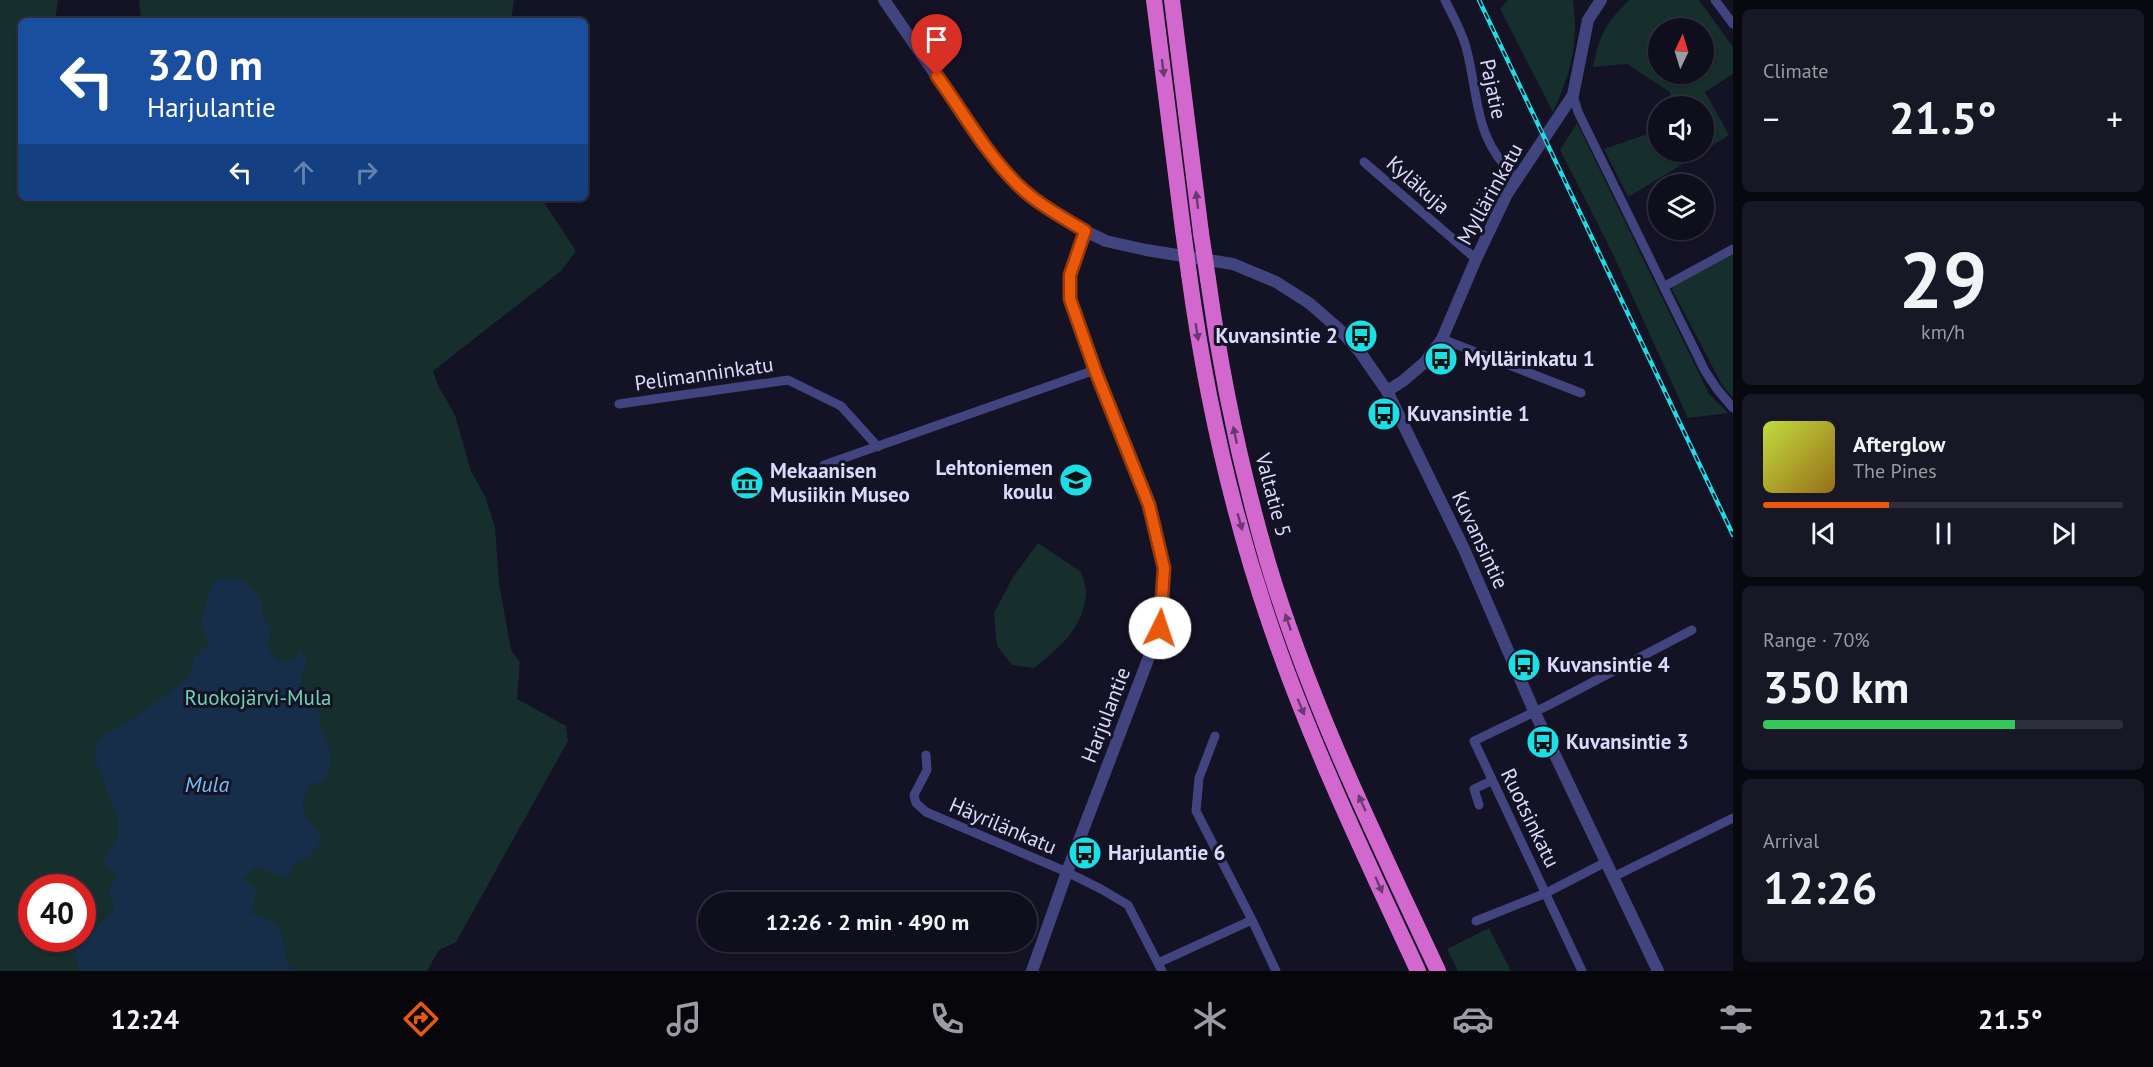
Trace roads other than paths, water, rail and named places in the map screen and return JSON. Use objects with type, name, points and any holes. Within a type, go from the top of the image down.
[{"type":"highway","name":"Valtatie 5","points":[[1154,0],[1197,335],[1221,452],[1250,558],[1291,681],[1324,762],[1418,971]]},
{"type":"highway","name":"Valtatie 5","points":[[1172,0],[1201,233],[1229,405],[1269,565],[1316,699],[1438,971]]},
{"type":"highway","points":[[1177,44],[1178,0]]},
{"type":"street","points":[[884,0],[994,159],[1018,185],[1049,210],[1085,231]]},
{"type":"street","name":"Pajatie","points":[[1445,0],[1467,50],[1477,111],[1484,132],[1495,154],[1517,179]]},
{"type":"street","name":"Myllärinkatu","points":[[1387,391],[1425,362],[1442,339],[1476,259],[1507,195],[1573,95],[1588,20],[1601,0]]},
{"type":"street","points":[[1715,0],[1733,24]]},
{"type":"street","points":[[1573,95],[1578,112],[1706,371],[1733,408]]},
{"type":"street","name":"Kyläkuja","points":[[1364,162],[1476,259]]},
{"type":"street","name":"Kuvansintie","points":[[1085,231],[1106,241],[1146,250],[1233,264],[1276,282],[1309,303],[1339,329],[1360,352],[1387,391],[1464,549],[1534,711],[1658,971]]},
{"type":"street","name":"Harjulantie","points":[[1032,971],[1067,872],[1160,628],[1164,568],[1149,505],[1095,370],[1070,299],[1070,275],[1085,231]]},
{"type":"street","points":[[1665,286],[1733,249]]},
{"type":"street","points":[[1442,339],[1581,393]]},
{"type":"street","points":[[824,465],[1095,370]]},
{"type":"street","name":"Pelimanninkatu","points":[[619,404],[788,380],[841,406],[878,447]]},
{"type":"street","points":[[1534,711],[1692,630]]},
{"type":"street","name":"Ruotsinkatu","points":[[1534,711],[1474,741],[1582,971]]},
{"type":"street","points":[[1215,736],[1199,778],[1196,811],[1276,971]]},
{"type":"street","name":"Häyrilänkatu","points":[[926,755],[927,770],[914,795],[916,803],[926,812],[1067,872],[1128,905],[1160,967]]},
{"type":"street","points":[[1479,805],[1474,789],[1491,781]]},
{"type":"street","points":[[1613,877],[1733,818]]},
{"type":"street","points":[[1476,921],[1546,893],[1606,862]]},
{"type":"street","points":[[1160,967],[1252,920]]},
{"type":"water","name":"Mula","points":[[224,578],[244,581],[262,601],[263,618],[272,628],[267,646],[279,662],[295,660],[300,651],[307,660],[301,678],[301,690],[307,701],[321,714],[320,729],[327,741],[330,753],[330,766],[325,779],[311,785],[302,799],[306,817],[317,829],[321,840],[311,856],[296,864],[287,878],[256,867],[243,879],[256,889],[252,914],[267,919],[280,929],[287,963],[296,971],[80,971],[76,952],[96,952],[96,926],[113,911],[114,902],[109,897],[109,887],[116,880],[117,874],[105,868],[103,860],[118,835],[118,820],[94,756],[96,744],[106,734],[131,720],[181,684],[189,674],[195,656],[210,642],[200,626],[212,583]]},
{"type":"railway","points":[[1479,0],[1733,535]]},
{"type":"place","name":"Kuvansintie 2","points":[[1361,336]]},
{"type":"place","name":"Myllärinkatu 1","points":[[1441,359]]},
{"type":"place","name":"Kuvansintie 1","points":[[1384,414]]},
{"type":"place","name":"Lehtoniemen koulu","points":[[1076,480]]},
{"type":"place","name":"Mekaanisen Musiikin Museo","points":[[747,483]]},
{"type":"place","name":"Kuvansintie 4","points":[[1524,665]]},
{"type":"place","name":"Kuvansintie 3","points":[[1543,742]]},
{"type":"place","name":"Harjulantie 6","points":[[1085,853]]},
{"type":"park label","name":"Ruokojärvi-Mula","points":[[258,698]]}]
